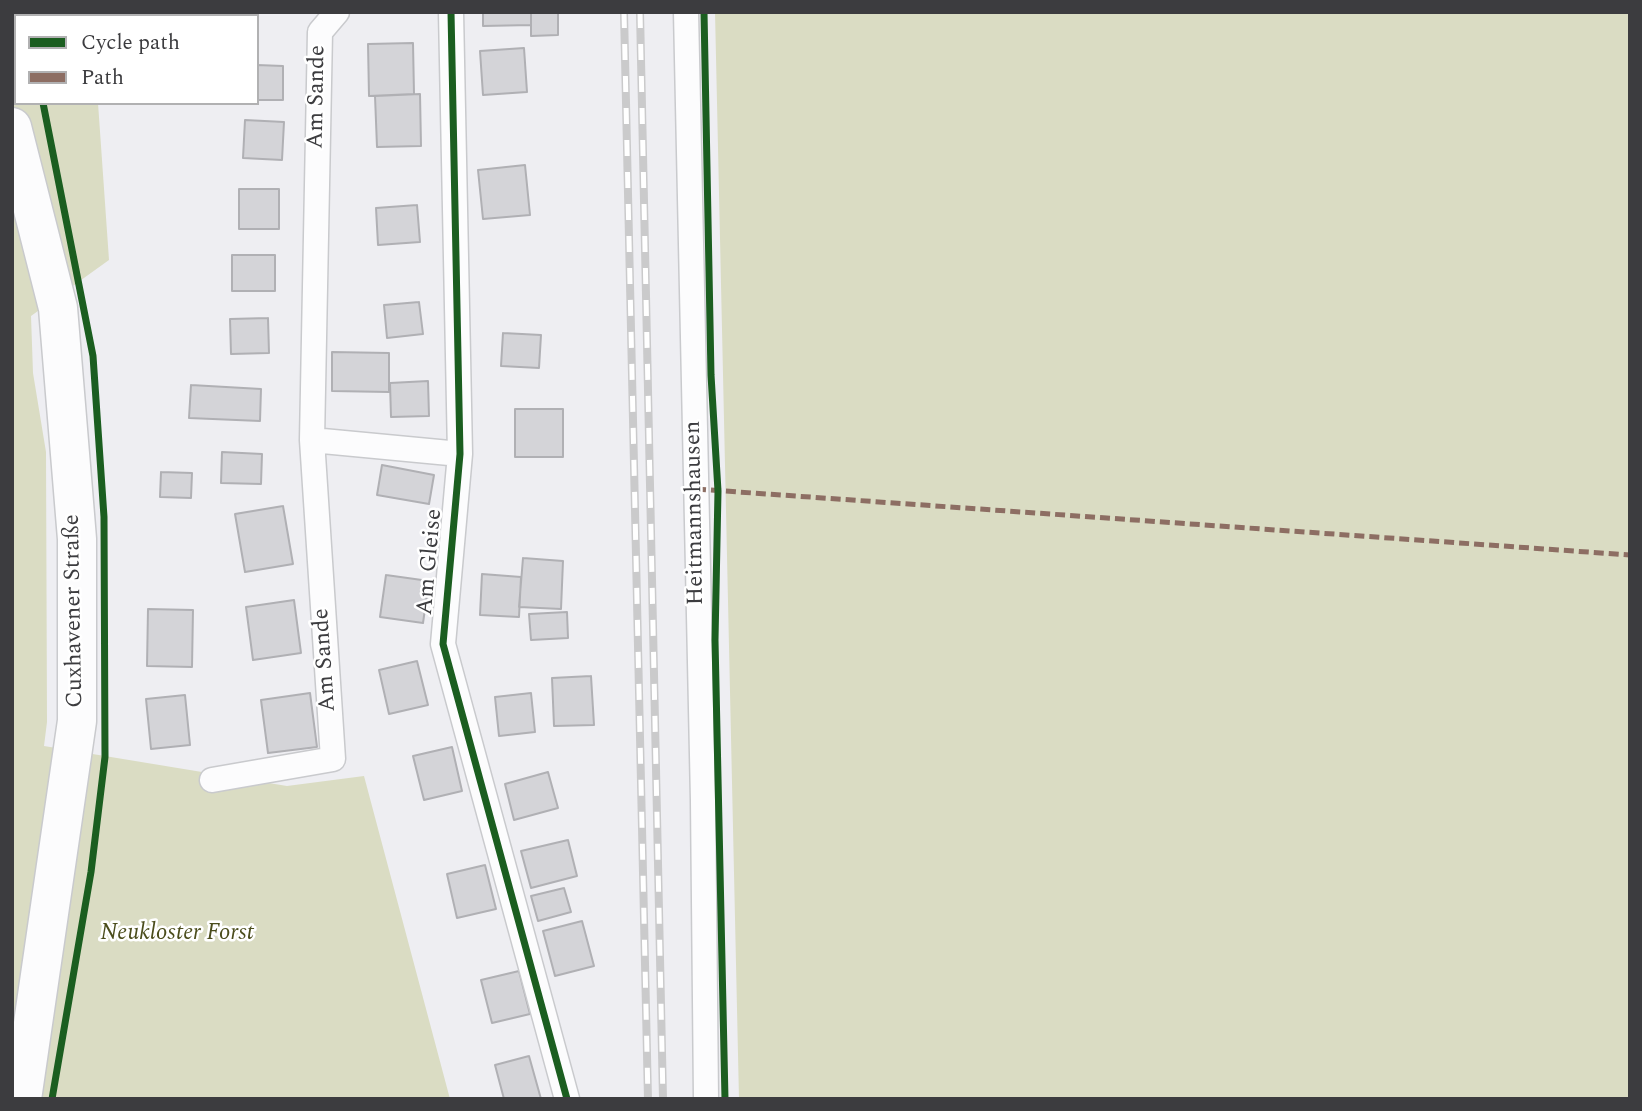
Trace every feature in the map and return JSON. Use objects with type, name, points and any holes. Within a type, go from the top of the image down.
[{"type":"main road","name":"Cuxhavener Straße","points":[[12,127],[58,308],[77,540],[77,721],[22,1099]]},
{"type":"street","name":"Am Sande","points":[[212,780],[333,760],[312,440],[320,32],[337,12]]},
{"type":"street","name":"Am Gleise","points":[[451,12],[460,454],[443,644],[567,1099]]},
{"type":"street","name":"Heitmannshausen","points":[[686,12],[703,788],[706,1099]]},
{"type":"street","points":[[312,440],[460,454]]},
{"type":"green space","name":"Neukloster Forst","points":[[12,12],[92,12],[14,14],[14,105],[98,105],[109,260],[31,316],[33,373],[46,452],[47,722],[44,746],[287,786],[364,776],[450,1099],[12,1099]]},
{"type":"green space","points":[[715,12],[1630,12],[1630,1099],[739,1099]]},
{"type":"building","points":[[167,12],[244,12],[244,14]]},
{"type":"building","points":[[483,12],[531,12],[531,25],[483,26]]},
{"type":"building","points":[[531,12],[558,12],[558,35],[531,36]]},
{"type":"building","points":[[413,43],[414,94],[369,96],[368,44]]},
{"type":"building","points":[[524,48],[527,92],[483,95],[480,51]]},
{"type":"building","points":[[259,65],[283,66],[283,100],[259,100]]},
{"type":"building","points":[[420,94],[421,146],[377,147],[375,96]]},
{"type":"building","points":[[245,120],[284,122],[282,160],[243,158]]},
{"type":"building","points":[[525,165],[530,215],[483,219],[478,170]]},
{"type":"building","points":[[239,189],[279,189],[279,229],[239,229]]},
{"type":"building","points":[[417,205],[420,242],[378,245],[376,208]]},
{"type":"building","points":[[232,255],[275,255],[275,291],[232,291]]},
{"type":"building","points":[[419,302],[423,334],[387,338],[384,305]]},
{"type":"building","points":[[268,318],[269,353],[231,354],[230,319]]},
{"type":"building","points":[[503,333],[541,335],[539,368],[501,366]]},
{"type":"building","points":[[332,352],[389,353],[389,392],[332,391]]},
{"type":"building","points":[[428,381],[429,416],[391,417],[390,383]]},
{"type":"building","points":[[191,385],[261,389],[260,421],[189,418]]},
{"type":"building","points":[[515,409],[563,409],[563,457],[515,457]]},
{"type":"building","points":[[222,452],[262,454],[261,484],[221,483]]},
{"type":"building","points":[[382,465],[434,475],[429,504],[377,495]]},
{"type":"building","points":[[161,472],[192,473],[191,498],[160,497]]},
{"type":"building","points":[[283,506],[293,564],[245,572],[235,514]]},
{"type":"building","points":[[523,558],[563,561],[561,609],[519,607]]},
{"type":"building","points":[[482,574],[521,577],[519,617],[480,615]]},
{"type":"building","points":[[386,575],[429,581],[423,623],[380,617]]},
{"type":"building","points":[[294,600],[301,653],[253,660],[246,607]]},
{"type":"building","points":[[148,609],[193,610],[192,667],[147,666]]},
{"type":"building","points":[[567,612],[568,638],[531,640],[529,614]]},
{"type":"building","points":[[417,661],[428,705],[389,714],[379,670]]},
{"type":"building","points":[[591,676],[594,725],[554,726],[552,678]]},
{"type":"building","points":[[310,693],[317,747],[268,753],[261,700]]},
{"type":"building","points":[[531,693],[535,732],[499,736],[495,697]]},
{"type":"building","points":[[185,695],[190,745],[151,749],[146,699]]},
{"type":"building","points":[[452,747],[462,791],[424,800],[413,756]]},
{"type":"building","points":[[548,772],[558,808],[514,820],[505,784]]},
{"type":"building","points":[[568,840],[577,876],[531,888],[521,851]]},
{"type":"building","points":[[485,865],[496,909],[457,918],[447,874]]},
{"type":"building","points":[[564,888],[571,912],[538,921],[531,896]]},
{"type":"building","points":[[582,921],[594,966],[555,976],[543,931]]},
{"type":"building","points":[[519,971],[530,1014],[492,1023],[481,980]]},
{"type":"building","points":[[529,1056],[541,1099],[504,1099],[495,1065]]},
{"type":"railway","points":[[624,12],[648,1099]]},
{"type":"railway","points":[[640,12],[663,1099]]},
{"type":"marked path","points":[[696,489],[1630,555]]},
{"type":"cycle path","points":[[451,12],[460,454],[443,644],[567,1099]]},
{"type":"cycle path","points":[[704,12],[711,375],[718,491],[715,640],[725,1099]]},
{"type":"cycle path","points":[[43,105],[93,356],[104,517],[105,757],[91,872],[52,1099]]}]
